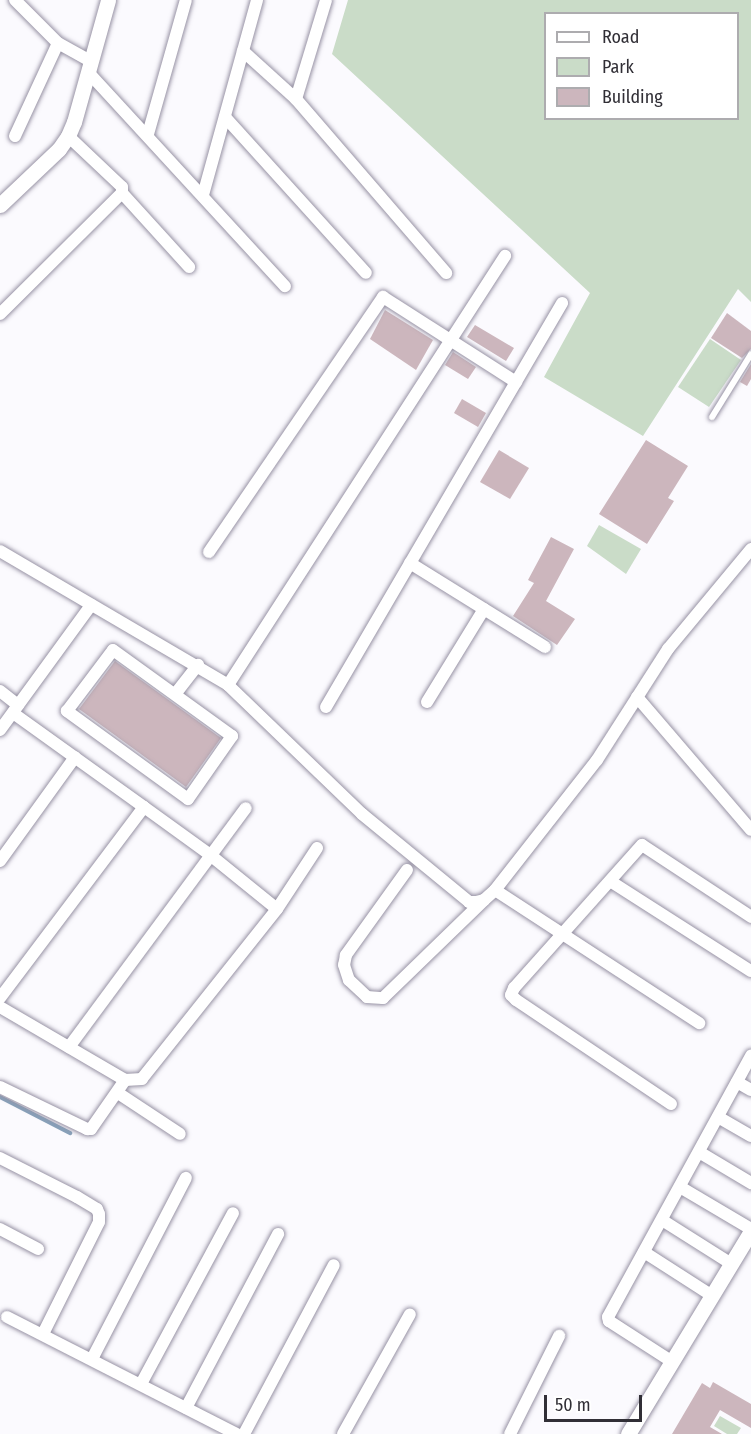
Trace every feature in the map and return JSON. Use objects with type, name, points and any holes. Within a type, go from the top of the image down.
[{"type":"street","points":[[15,0],[58,43],[89,66],[285,286]]},
{"type":"street","points":[[0,205],[59,149],[68,136],[108,0]]},
{"type":"street","points":[[148,134],[186,0]]},
{"type":"street","points":[[202,195],[256,0]]},
{"type":"street","points":[[296,99],[326,0]]},
{"type":"street","points":[[15,136],[58,43]]},
{"type":"street","points":[[243,51],[296,99],[446,273]]},
{"type":"street","points":[[225,117],[366,273]]},
{"type":"street","points":[[68,136],[122,187],[122,193],[189,267]]},
{"type":"street","points":[[0,314],[122,193]]},
{"type":"street","points":[[228,684],[505,256]]},
{"type":"street","points":[[209,552],[383,297],[516,382]]},
{"type":"street","points":[[326,707],[562,303]]},
{"type":"street","points":[[407,870],[346,955],[344,965],[349,980],[367,997],[383,998],[495,890],[597,760],[674,641],[751,549]]},
{"type":"street","points":[[0,551],[228,684],[362,814],[469,902],[484,900]]},
{"type":"street","points":[[410,563],[545,647]]},
{"type":"street","points":[[0,730],[91,605]]},
{"type":"street","points":[[427,702],[484,609]]},
{"type":"street","points":[[113,650],[176,693],[232,738],[188,799],[67,711],[113,650]]},
{"type":"street","points":[[176,693],[198,665]]},
{"type":"street","points":[[0,691],[16,709],[75,757],[209,854],[277,909]]},
{"type":"street","points":[[637,697],[751,830]]},
{"type":"street","points":[[0,861],[75,757]]},
{"type":"street","points":[[0,998],[144,807]]},
{"type":"street","points":[[69,1047],[209,854],[246,808]]},
{"type":"street","points":[[671,1104],[511,995],[518,981],[642,845],[751,917]]},
{"type":"street","points":[[0,1007],[125,1080],[142,1079],[277,909],[317,848]]},
{"type":"street","points":[[610,881],[751,972]]},
{"type":"street","points":[[495,890],[699,1023]]},
{"type":"street","points":[[671,1361],[607,1319],[751,1056]]},
{"type":"street","points":[[0,1087],[91,1129],[125,1080]]},
{"type":"street","points":[[737,1082],[751,1090]]},
{"type":"street","points":[[118,1093],[180,1134]]},
{"type":"street","points":[[718,1117],[751,1136]]},
{"type":"street","points":[[699,1152],[751,1182]]},
{"type":"street","points":[[0,1158],[77,1197],[97,1209],[99,1214],[99,1222],[43,1334]]},
{"type":"street","points":[[92,1359],[186,1178]]},
{"type":"street","points":[[628,1434],[751,1230],[680,1187]]},
{"type":"street","points":[[141,1384],[233,1213]]},
{"type":"street","points":[[662,1220],[730,1263]]},
{"type":"street","points":[[0,1229],[38,1249]]},
{"type":"street","points":[[186,1407],[278,1233]]},
{"type":"street","points":[[644,1252],[711,1294]]},
{"type":"street","points":[[244,1434],[334,1265]]},
{"type":"street","points":[[343,1434],[410,1314]]},
{"type":"street","points":[[8,1317],[237,1434]]},
{"type":"street","points":[[510,1434],[559,1336]]},
{"type":"lane","points":[[712,417],[751,354]]},
{"type":"green space","points":[[348,0],[751,0],[751,302],[738,289],[643,436],[544,377],[590,293],[332,54]]},
{"type":"green space","points":[[710,339],[741,360],[709,407],[678,387]]},
{"type":"green space","points":[[599,525],[641,549],[626,574],[587,546]]},
{"type":"green space","points":[[720,1416],[741,1428],[737,1434],[727,1434],[714,1426]]},
{"type":"building","points":[[385,310],[433,340],[416,370],[370,339]]},
{"type":"building","points":[[727,313],[751,331],[751,349],[742,358],[711,338]]},
{"type":"building","points":[[475,325],[514,348],[506,361],[467,337]]},
{"type":"building","points":[[453,352],[476,367],[468,379],[445,365]]},
{"type":"building","points":[[751,364],[751,379],[747,386],[740,382]]},
{"type":"building","points":[[462,399],[486,413],[478,427],[454,413]]},
{"type":"building","points":[[646,440],[688,466],[668,498],[674,501],[647,544],[599,514]]},
{"type":"building","points":[[499,450],[529,468],[510,499],[480,482]]},
{"type":"building","points":[[551,537],[574,549],[546,601],[575,619],[557,645],[513,616],[534,583],[528,580]]},
{"type":"building","points":[[115,661],[221,738],[186,787],[79,709]]},
{"type":"building","points":[[713,1382],[751,1404],[751,1428],[720,1410],[710,1427],[722,1434],[672,1434],[702,1383],[710,1388]]},
{"type":"waterway","points":[[0,1097],[70,1133]]}]
